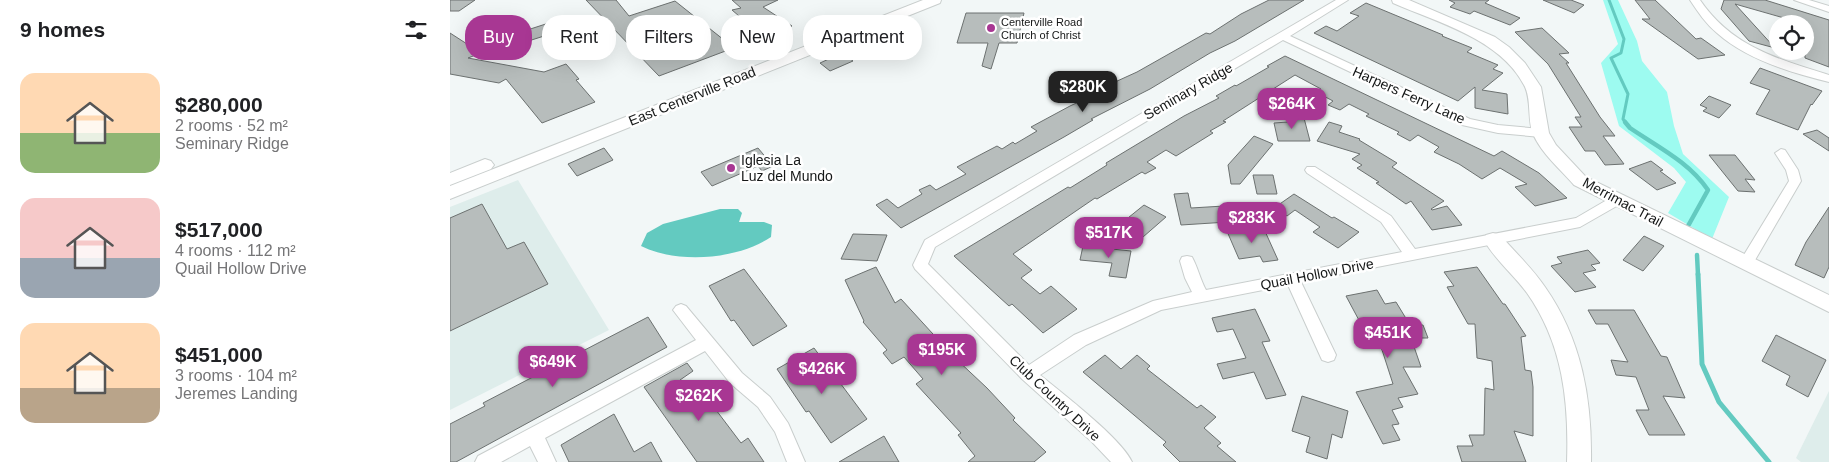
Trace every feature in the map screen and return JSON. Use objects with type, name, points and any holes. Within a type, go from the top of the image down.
[{"type":"street","name":"East Centerville Road","points":[[876,15],[908,0]]},
{"type":"street","name":"East Centerville Road","points":[[890,15],[935,0]]},
{"type":"street","name":"Seminary Ridge","points":[[930,244],[1343,0]]},
{"type":"street","name":"Merrimac Trail","points":[[1398,0],[1490,40],[1504,50],[1520,66],[1533,87],[1541,132],[1550,148],[1580,181],[1829,304]]},
{"type":"street","points":[[1694,0],[1710,22],[1743,48],[1829,79]]},
{"type":"street","points":[[1799,0],[1829,9]]},
{"type":"street","name":"Harpers Ferry Lane","points":[[1283,36],[1466,122],[1498,129],[1541,132]]},
{"type":"street","name":"East Centerville Road","points":[[450,179],[646,108],[803,46]]},
{"type":"street","name":"East Centerville Road","points":[[450,193],[646,108]]},
{"type":"street","points":[[1746,263],[1795,181],[1792,170],[1781,153]]},
{"type":"street","points":[[1311,170],[1386,219],[1412,255]]},
{"type":"street","name":"Quail Hollow Drive","points":[[1028,374],[1088,336],[1158,305],[1580,222],[1617,200]]},
{"type":"street","points":[[1493,240],[1538,293],[1556,322],[1570,357],[1581,424],[1579,462]]},
{"type":"street","name":"Club Country Drive","points":[[930,244],[920,265],[1028,374],[1098,436],[1123,462]]},
{"type":"street","points":[[1187,261],[1192,278],[1202,297]]},
{"type":"street","points":[[1292,278],[1328,355]]},
{"type":"street","points":[[682,310],[736,378],[764,402],[782,428],[796,462]]},
{"type":"street","points":[[484,462],[707,342]]},
{"type":"street","points":[[534,435],[547,462]]},
{"type":"shaded area","points":[[1603,0],[1618,0],[1637,41],[1642,61],[1667,92],[1674,126],[1683,154],[1729,197],[1712,239],[1668,213],[1686,182],[1674,168],[1619,126],[1601,63],[1618,44]]},
{"type":"shaded area","points":[[518,180],[609,330],[450,410],[450,207]]},
{"type":"shaded area","points":[[720,209],[738,209],[742,213],[739,222],[764,222],[772,225],[771,237],[741,251],[707,257],[672,255],[656,252],[641,246],[647,233],[663,224]]},
{"type":"shaded area","points":[[1829,391],[1829,462],[1801,462],[1796,458]]},
{"type":"building","points":[[450,0],[475,0],[459,11],[450,11]]},
{"type":"building","points":[[586,0],[616,0],[628,15],[626,15],[626,42],[616,31],[616,15],[600,15]]},
{"type":"building","points":[[732,0],[778,0],[763,7],[775,15],[738,15],[732,10],[741,8]]},
{"type":"building","points":[[1269,0],[1304,0],[1235,41],[1210,53],[1150,89],[1091,119],[1093,120],[901,228],[876,205],[887,199],[898,208],[922,194],[919,190],[930,185],[936,190],[966,174],[957,167],[997,146],[1002,149],[1013,142],[1015,144],[1037,131],[1031,127],[1117,84],[1115,82],[1137,72],[1206,33],[1210,34],[1241,14]]},
{"type":"building","points":[[1449,0],[1489,0],[1485,3],[1520,18],[1510,25],[1474,11],[1470,14],[1450,7],[1455,3]]},
{"type":"building","points":[[1543,0],[1571,0],[1584,5],[1574,13]]},
{"type":"building","points":[[1635,0],[1655,0],[1696,39],[1701,38],[1725,55],[1698,59],[1642,19],[1650,19]]},
{"type":"building","points":[[1724,0],[1765,0],[1813,15],[1774,15],[1735,4],[1769,41],[1769,46],[1749,41],[1721,9]]},
{"type":"building","points":[[675,1],[693,15],[632,15]]},
{"type":"building","points":[[1366,3],[1472,48],[1467,52],[1498,65],[1493,69],[1503,73],[1482,90],[1507,94],[1508,114],[1475,108],[1475,87],[1458,101],[1314,33],[1326,26],[1337,31],[1359,16],[1350,13]]},
{"type":"building","name":"Centerville Road Church of Christ","points":[[966,13],[1024,13],[1017,43],[999,43],[991,69],[982,66],[988,43],[957,43]]},
{"type":"building","points":[[1814,15],[1829,20],[1829,67],[1810,60],[1814,60]]},
{"type":"building","points":[[542,25],[542,37],[532,40],[532,28]]},
{"type":"building","points":[[1542,28],[1569,53],[1559,54],[1569,63],[1566,63],[1600,117],[1615,136],[1603,136],[1624,164],[1605,165],[1595,151],[1585,151],[1569,127],[1582,127],[1575,117],[1581,117],[1548,64],[1515,32]]},
{"type":"building","points":[[711,30],[721,38],[721,53],[711,56]]},
{"type":"building","points":[[450,33],[465,43],[465,60],[479,60],[544,72],[566,64],[579,79],[576,80],[595,102],[542,123],[506,79],[499,83],[450,74]]},
{"type":"building","points":[[1285,56],[1494,156],[1502,151],[1539,173],[1567,198],[1535,206],[1515,187],[1527,184],[1500,168],[1482,179],[1459,164],[1434,152],[1439,147],[1418,135],[1410,141],[1397,134],[1399,132],[1366,116],[1369,114],[1349,104],[1340,110],[1328,105],[1333,101],[1316,92],[1321,89],[1295,75],[1223,121],[1226,122],[1210,131],[1213,133],[1176,156],[1166,150],[1147,162],[1156,168],[1145,174],[1142,172],[1097,199],[1095,198],[1013,254],[1032,270],[1021,278],[1040,294],[1051,286],[1077,309],[1043,333],[1012,304],[1009,306],[954,256],[1068,187],[1070,188],[1107,165],[1106,163],[1184,116],[1219,98],[1216,96]]},
{"type":"building","points":[[644,60],[702,60],[659,76]]},
{"type":"building","points":[[827,60],[853,61],[830,71],[820,63]]},
{"type":"building","points":[[1760,68],[1822,91],[1811,104],[1798,130],[1756,114],[1770,90],[1750,83]]},
{"type":"building","points":[[1709,96],[1731,105],[1719,118],[1703,111],[1707,108],[1700,105]]},
{"type":"building","points":[[1287,118],[1304,118],[1310,141],[1278,141],[1274,123],[1288,122]]},
{"type":"building","points":[[1329,122],[1342,126],[1339,132],[1360,139],[1397,163],[1392,167],[1444,201],[1432,210],[1447,206],[1462,225],[1432,230],[1411,201],[1406,204],[1376,183],[1379,182],[1357,168],[1362,165],[1352,159],[1360,154],[1317,141]]},
{"type":"building","points":[[1817,130],[1829,138],[1829,151],[1803,134]]},
{"type":"building","points":[[1254,136],[1273,144],[1240,184],[1231,184],[1228,165]]},
{"type":"building","points":[[604,148],[613,160],[577,176],[568,164]]},
{"type":"building","name":"Iglesia La Luz del Mundo","points":[[758,148],[773,166],[762,171],[758,166],[712,186],[701,172]]},
{"type":"building","points":[[1709,155],[1735,155],[1755,180],[1745,179],[1755,192],[1738,191]]},
{"type":"building","points":[[1651,161],[1663,170],[1660,171],[1676,183],[1657,190],[1629,169]]},
{"type":"building","points":[[1253,175],[1273,175],[1277,194],[1257,194]]},
{"type":"building","points":[[1188,193],[1191,208],[1224,206],[1228,222],[1181,225],[1174,194]]},
{"type":"building","points":[[1294,194],[1332,218],[1334,217],[1359,232],[1338,248],[1313,232],[1320,227],[1295,210],[1287,216],[1274,208]]},
{"type":"building","points":[[482,204],[507,249],[524,242],[548,284],[450,331],[450,218]]},
{"type":"building","points":[[1144,205],[1166,217],[1143,237],[1135,232],[1133,242],[1113,230]]},
{"type":"building","points":[[1829,207],[1829,267],[1824,278],[1795,265],[1806,242]]},
{"type":"building","points":[[1239,227],[1242,232],[1264,229],[1278,260],[1263,262],[1260,256],[1239,259],[1226,229]]},
{"type":"building","points":[[853,234],[887,235],[877,261],[841,259]]},
{"type":"building","points":[[1644,236],[1664,246],[1643,271],[1623,260]]},
{"type":"building","points":[[1083,246],[1131,251],[1126,278],[1109,276],[1112,263],[1080,260]]},
{"type":"building","points":[[1588,250],[1600,263],[1591,265],[1596,270],[1583,273],[1596,287],[1575,292],[1551,266],[1562,263],[1557,257]]},
{"type":"building","points":[[876,267],[895,303],[901,299],[954,357],[1015,418],[1013,420],[1046,452],[1034,462],[968,462],[975,456],[958,435],[961,433],[916,384],[923,379],[904,357],[892,364],[883,353],[887,350],[863,322],[845,280]]},
{"type":"building","points":[[1477,267],[1526,336],[1521,337],[1525,370],[1531,371],[1533,387],[1533,436],[1514,431],[1526,462],[1462,462],[1457,446],[1473,446],[1469,435],[1484,435],[1485,388],[1494,390],[1492,361],[1477,358],[1475,324],[1468,324],[1447,287],[1454,286],[1444,272]]},
{"type":"building","points":[[744,269],[787,326],[753,346],[734,320],[731,321],[709,286]]},
{"type":"building","points":[[1377,290],[1385,304],[1396,302],[1410,325],[1423,325],[1428,338],[1411,338],[1421,367],[1403,367],[1418,394],[1398,398],[1403,407],[1392,410],[1399,424],[1392,425],[1400,440],[1383,444],[1356,392],[1393,384],[1373,322],[1361,324],[1346,296]]},
{"type":"building","points":[[1255,309],[1270,341],[1262,342],[1286,395],[1266,399],[1254,372],[1223,379],[1217,364],[1246,358],[1233,329],[1217,332],[1212,318]]},
{"type":"building","points":[[1588,310],[1634,310],[1661,356],[1667,357],[1685,398],[1663,396],[1685,435],[1649,435],[1636,410],[1649,410],[1636,377],[1616,375],[1611,360],[1628,362],[1608,324],[1596,324]]},
{"type":"building","points":[[648,317],[667,347],[456,462],[450,462],[450,424],[485,406],[483,403]]},
{"type":"building","points":[[1776,335],[1826,360],[1808,397],[1786,385],[1790,376],[1762,361]]},
{"type":"building","points":[[814,348],[867,419],[831,443],[809,411],[806,412],[777,369]]},
{"type":"building","points":[[1105,355],[1121,369],[1137,355],[1150,366],[1147,369],[1197,408],[1201,405],[1216,417],[1204,428],[1221,443],[1217,446],[1236,462],[1180,462],[1163,445],[1166,442],[1083,372]]},
{"type":"building","points":[[687,363],[693,371],[680,380],[693,398],[705,390],[713,400],[710,402],[741,443],[748,438],[764,462],[697,462],[644,387]]},
{"type":"building","points":[[1302,396],[1348,411],[1342,438],[1332,434],[1327,459],[1306,452],[1310,437],[1292,431]]},
{"type":"building","points":[[614,414],[634,452],[651,442],[662,462],[569,462],[561,445]]},
{"type":"building","points":[[884,436],[899,462],[839,462]]},
{"type":"waterway","points":[[1609,0],[1624,39],[1621,53],[1611,58],[1628,94],[1623,119],[1626,123]]},
{"type":"waterway","points":[[1625,122],[1630,128],[1692,171],[1708,190],[1688,226]]},
{"type":"waterway","points":[[1697,255],[1698,275]]},
{"type":"waterway","points":[[1698,274],[1702,364],[1719,402],[1769,462]]},
{"type":"place","name":"Centerville Road Church of Christ","points":[[991,28]]},
{"type":"place","name":"Iglesia La Luz del Mundo","points":[[731,168]]}]
